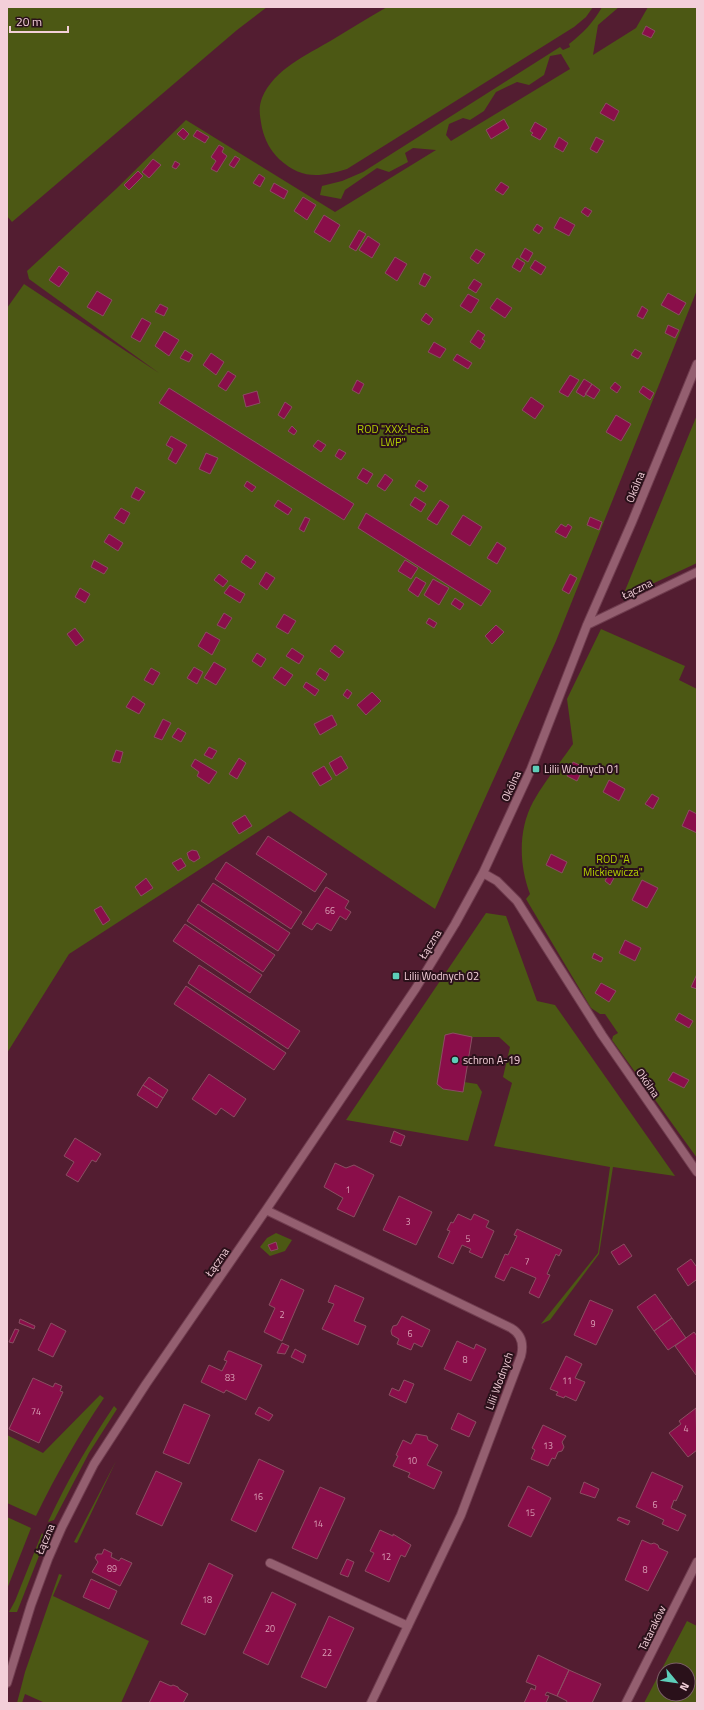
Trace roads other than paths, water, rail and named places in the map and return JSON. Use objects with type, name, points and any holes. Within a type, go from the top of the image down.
[{"type":"street","name":"Okólna","points":[[697,364],[632,522],[586,625],[531,768],[483,873],[496,881],[517,901],[602,1035],[697,1172]]},
{"type":"street","name":"Łączna","points":[[586,625],[697,572]]},
{"type":"street","name":"Łączna","points":[[7,1683],[9,1665],[48,1559],[65,1521],[94,1464],[146,1384],[416,988],[455,924],[483,873]]},
{"type":"street","name":"Lilii Wodnych","points":[[266,1210],[511,1328],[517,1332],[521,1339],[521,1356],[461,1515],[371,1703]]},
{"type":"street","points":[[270,1562],[408,1626]]},
{"type":"street","name":"Tataraków","points":[[626,1703],[697,1562]]},
{"type":"place","name":"Lilii Wodnych 01","points":[[536,769]]},
{"type":"place","name":"Lilii Wodnych 02","points":[[396,976]]},
{"type":"place","name":"schron A-19","points":[[455,1060]]},
{"type":"park label","name":"ROD \"XXX-lecia LWP\"","points":[[393,435]]},
{"type":"park label","name":"ROD \"A Mickiewicza\"","points":[[613,865]]}]
